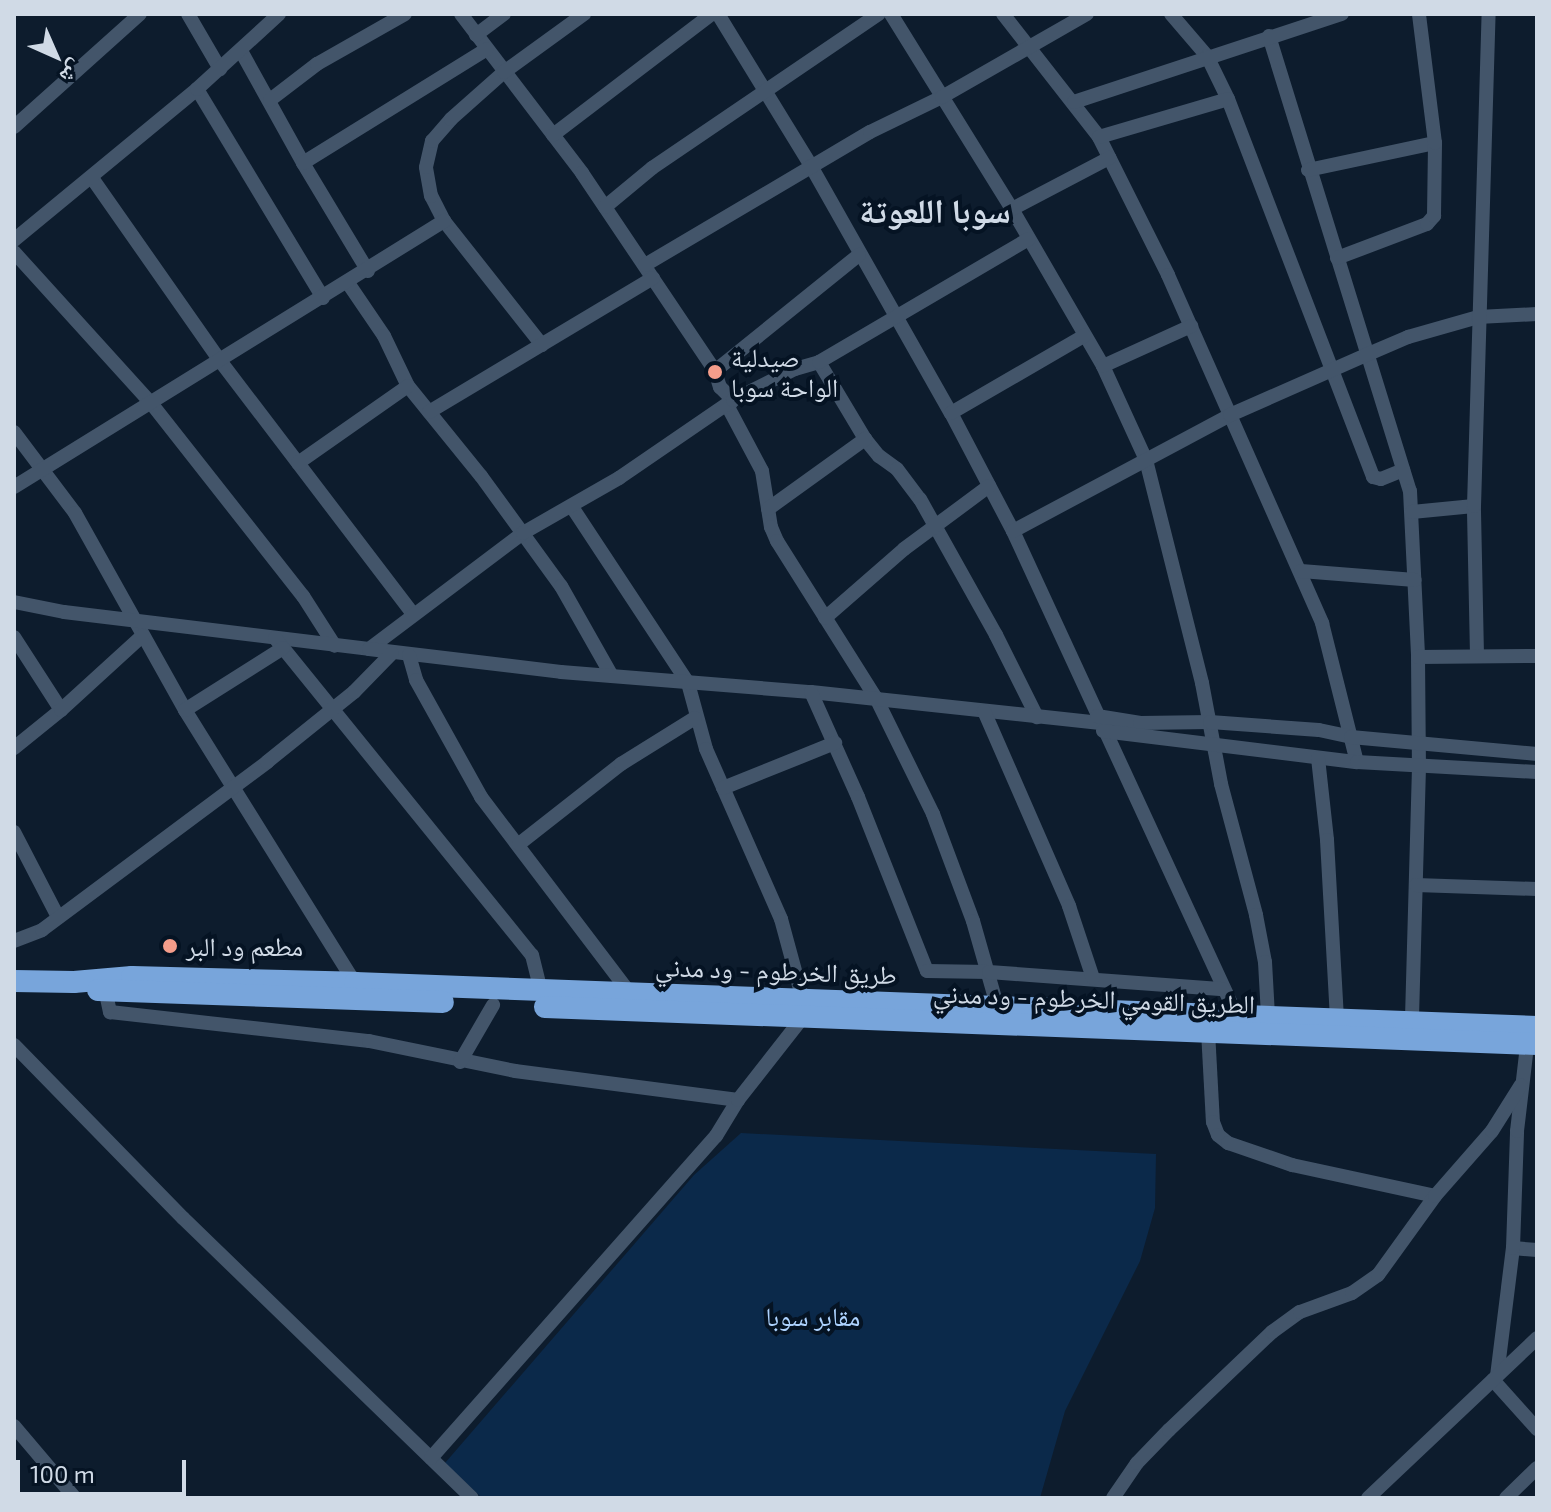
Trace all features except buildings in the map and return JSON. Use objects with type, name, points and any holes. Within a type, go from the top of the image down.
[{"type":"highway","name":"الطريق القومي الخرطوم - ود مدني","points":[[14,981],[493,1005],[803,1008],[1208,1031],[1532,1035]]},
{"type":"highway","name":"طريق الخرطوم - ود مدني","points":[[104,984],[355,983],[630,993],[803,1008],[997,1005],[1412,1022],[1532,1035]]},
{"type":"street","points":[[14,127],[140,14]]},
{"type":"street","points":[[188,14],[220,69]]},
{"type":"street","points":[[14,240],[241,51],[263,20],[279,14]]},
{"type":"street","points":[[270,100],[317,64],[405,14]]},
{"type":"street","points":[[461,14],[605,207],[715,371],[720,387],[733,400]]},
{"type":"street","points":[[476,35],[504,14]]},
{"type":"street","points":[[542,345],[444,221],[431,196],[426,167],[432,141],[504,72],[584,14]]},
{"type":"street","points":[[553,135],[712,14]]},
{"type":"street","points":[[718,14],[811,166],[951,413],[1013,531],[1236,1014]]},
{"type":"street","points":[[605,207],[652,168],[879,14]]},
{"type":"street","points":[[891,14],[1012,209],[1103,366],[1146,460],[1256,915],[1265,962],[1268,1016]]},
{"type":"street","points":[[1003,14],[1099,137],[1191,326],[1322,623],[1357,762]]},
{"type":"street","points":[[429,412],[542,345],[811,166],[942,97],[1087,14]]},
{"type":"street","points":[[1171,14],[1207,56],[1228,99],[1373,477],[1381,479],[1403,470]]},
{"type":"street","points":[[1074,102],[1269,36],[1293,20],[1342,14]]},
{"type":"street","points":[[1337,258],[1432,221],[1435,143],[1419,14]]},
{"type":"street","points":[[1477,655],[1474,506],[1489,14]]},
{"type":"street","points":[[1269,36],[1403,470],[1412,512],[1419,744],[1412,1022]]},
{"type":"street","points":[[303,163],[487,49]]},
{"type":"street","points":[[241,51],[368,271]]},
{"type":"street","points":[[197,89],[323,298]]},
{"type":"street","points":[[1099,137],[1228,99]]},
{"type":"street","points":[[1308,170],[1435,143]]},
{"type":"street","points":[[1012,209],[1109,158]]},
{"type":"street","points":[[92,178],[221,362],[412,613]]},
{"type":"street","points":[[14,487],[221,362],[444,221]]},
{"type":"street","points":[[14,229],[14,240]]},
{"type":"street","points":[[369,649],[412,613],[523,533],[572,507],[733,400],[795,369],[819,362],[1029,239]]},
{"type":"street","points":[[14,252],[151,403],[303,596],[335,646]]},
{"type":"street","points":[[715,371],[859,255]]},
{"type":"street","points":[[348,283],[384,336],[408,386],[561,586],[612,676]]},
{"type":"street","points":[[1013,531],[1230,415],[1408,337],[1478,317],[1537,314]]},
{"type":"street","points":[[1103,366],[1191,326]]},
{"type":"street","points":[[951,413],[1084,336]]},
{"type":"street","points":[[819,362],[865,439],[879,456],[897,469],[936,526],[1037,717]]},
{"type":"street","points":[[298,463],[408,386]]},
{"type":"street","points":[[733,400],[728,407],[762,471],[777,541],[876,698],[933,814],[989,972],[997,1005]]},
{"type":"street","points":[[14,432],[75,513],[185,710],[355,983]]},
{"type":"street","points":[[768,509],[865,439]]},
{"type":"street","points":[[825,618],[989,486]]},
{"type":"street","points":[[1412,512],[1474,506]]},
{"type":"street","points":[[431,1458],[716,1136],[803,1008],[781,919],[695,718],[688,683],[572,507]]},
{"type":"street","points":[[1301,571],[1415,580]]},
{"type":"street","points":[[14,602],[279,643],[876,698],[1100,723],[1213,744],[1357,762],[1537,772]]},
{"type":"street","points":[[14,748],[142,636]]},
{"type":"street","points":[[14,637],[61,710]]},
{"type":"street","points":[[279,643],[532,955],[541,992]]},
{"type":"street","points":[[185,710],[279,643]]},
{"type":"street","points":[[14,941],[31,936],[233,788],[334,709],[392,653]]},
{"type":"street","points":[[409,655],[416,680],[481,797],[630,993]]},
{"type":"street","points":[[1418,657],[1537,656]]},
{"type":"street","points":[[811,692],[835,743],[927,971],[1093,978],[1223,989]]},
{"type":"street","points":[[984,711],[1069,906],[1093,978]]},
{"type":"street","points":[[519,844],[621,764],[695,718]]},
{"type":"street","points":[[1100,723],[1210,722],[1319,730],[1351,737],[1537,754]]},
{"type":"street","points":[[723,788],[835,743]]},
{"type":"street","points":[[1318,758],[1327,840],[1337,1020]]},
{"type":"street","points":[[14,832],[58,917]]},
{"type":"street","points":[[1416,885],[1537,889]]},
{"type":"street","points":[[1136,982],[1138,1011]]},
{"type":"street","points":[[104,984],[110,1012],[369,1041],[460,1062],[738,1100]]},
{"type":"street","points":[[460,1062],[493,1005]]},
{"type":"street","points":[[1208,1031],[1213,1122],[1218,1135],[1228,1143],[1292,1165],[1435,1196]]},
{"type":"street","points":[[1532,1035],[1521,1085],[1513,1248],[1495,1378],[1537,1429]]},
{"type":"street","points":[[14,1045],[183,1218],[472,1498]]},
{"type":"street","points":[[1113,1498],[1137,1463],[1158,1441],[1272,1332],[1300,1312],[1352,1293],[1378,1275],[1435,1196],[1492,1131],[1521,1085]]},
{"type":"street","points":[[1513,1248],[1537,1250]]},
{"type":"street","points":[[1368,1498],[1537,1338]]},
{"type":"street","points":[[14,1426],[75,1498]]},
{"type":"street","points":[[1506,1498],[1537,1468]]},
{"type":"green space","name":"مقابر سوبا","points":[[741,1133],[1156,1154],[1155,1208],[1140,1261],[1065,1411],[1040,1498],[482,1498],[445,1463],[694,1175]]},
{"type":"place","name":"صيدلية الواحة سوبا","points":[[715,372]]},
{"type":"place","name":"مطعم ود البر","points":[[170,946]]},
{"type":"district","name":"سوبا اللعوتة","points":[[935,210]]}]
